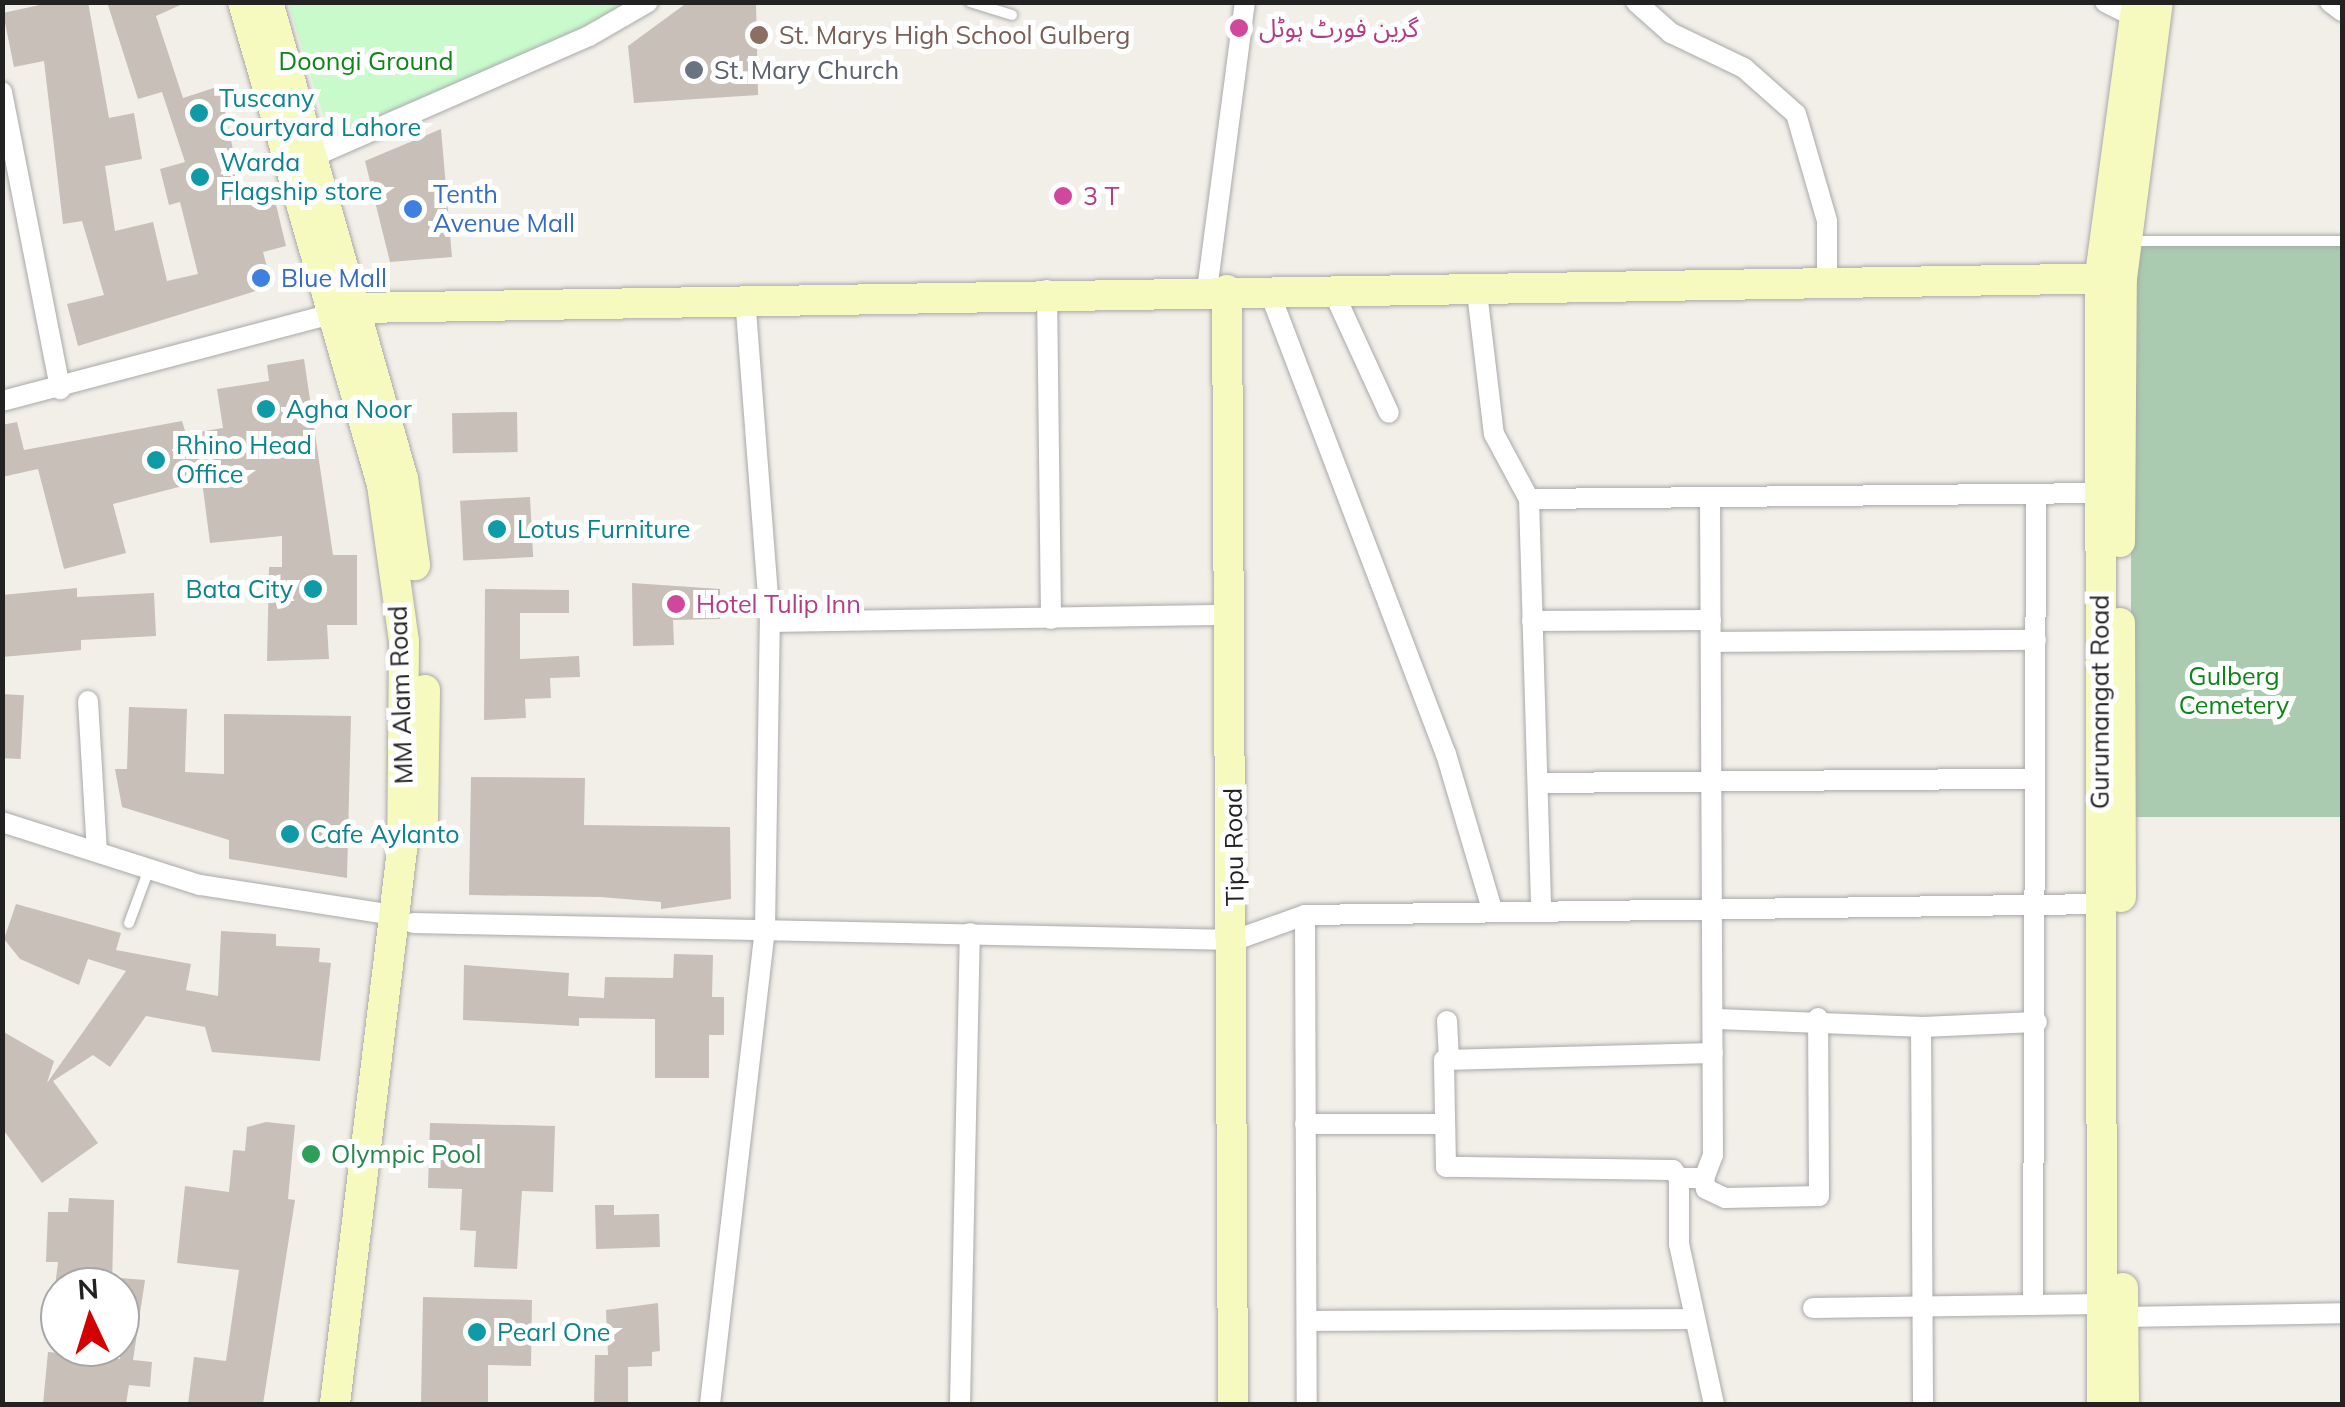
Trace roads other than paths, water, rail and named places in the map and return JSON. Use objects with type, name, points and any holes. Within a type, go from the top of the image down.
[{"type":"street","name":"MM Alam Road","points":[[243,2],[403,478],[424,630],[427,775],[335,1404]]},
{"type":"street","name":"MM Alam Road","points":[[268,2],[312,157],[347,310]]},
{"type":"street","points":[[312,157],[589,36],[648,2]]},
{"type":"street","name":"Tipu Road","points":[[1233,1404],[1235,940],[1230,615],[1217,290],[1245,2]]},
{"type":"street","points":[[1636,2],[1671,33],[1744,68],[1796,114],[1827,222],[1827,280]]},
{"type":"street","points":[[2105,2],[2144,7]]},
{"type":"street","points":[[2330,2],[2342,11]]},
{"type":"street","name":"Gurumangat Road","points":[[2102,1404],[2112,1310],[2111,277],[2126,241],[2144,7]]},
{"type":"street","name":"Gurumangat Road","points":[[2124,1404],[2112,1310],[2101,904],[2099,493],[2111,277],[2144,7]]},
{"type":"street","points":[[2,92],[9,162],[60,389]]},
{"type":"street","points":[[2,401],[60,389],[347,310],[1047,290],[1269,291],[1476,284],[2111,277]]},
{"type":"street","points":[[1476,284],[1494,434],[1529,499],[1541,908]]},
{"type":"street","points":[[1332,289],[1389,414]]},
{"type":"street","points":[[1047,290],[1052,619]]},
{"type":"street","points":[[1269,291],[1446,754],[1492,909]]},
{"type":"street","points":[[710,1404],[764,929],[770,622],[745,299]]},
{"type":"street","points":[[1529,499],[2099,493]]},
{"type":"street","points":[[2033,1305],[2036,494]]},
{"type":"street","points":[[1710,496],[1715,906],[1713,1155],[1704,1178],[1706,1189],[1724,1198],[1819,1196],[1818,1018]]},
{"type":"street","points":[[770,622],[1230,615]]},
{"type":"street","points":[[1532,622],[1711,620]]},
{"type":"street","points":[[1711,642],[2036,640]]},
{"type":"street","points":[[88,701],[97,852]]},
{"type":"street","points":[[1538,783],[2035,780]]},
{"type":"street","points":[[2,822],[200,886],[403,919],[1235,940],[1305,915],[1541,908],[2101,904]]},
{"type":"street","points":[[1305,915],[1308,1404]]},
{"type":"street","name":"MM Alam Road","points":[[355,1404],[403,919]]},
{"type":"street","points":[[960,1404],[970,933]]},
{"type":"street","points":[[1714,1019],[1818,1018],[1921,1027],[2037,1022]]},
{"type":"street","points":[[1447,1020],[1448,1055],[1440,1124],[1446,1167],[1673,1170],[1680,1178],[1682,1274],[1714,1404]]},
{"type":"street","points":[[1921,1027],[1923,1404]]},
{"type":"street","points":[[1448,1055],[1713,1053]]},
{"type":"street","points":[[1305,1124],[1440,1124]]},
{"type":"street","points":[[1680,1178],[1704,1178]]},
{"type":"street","points":[[1813,1308],[2033,1305],[2342,1313]]},
{"type":"street","points":[[1308,1321],[1694,1319]]},
{"type":"lane","points":[[970,2],[1012,15]]},
{"type":"lane","points":[[2126,241],[2342,242]]},
{"type":"lane","points":[[128,924],[149,869]]},
{"type":"place","name":"گرین فورٹ ہوٹل","points":[[1239,28]]},
{"type":"place","name":"St. Marys High School Gulberg","points":[[759,35]]},
{"type":"place","name":"St. Mary Church","points":[[694,70]]},
{"type":"place","name":"Tuscany Courtyard Lahore","points":[[199,113]]},
{"type":"place","name":"Warda Flagship store","points":[[200,177]]},
{"type":"place","name":"3 T","points":[[1063,196]]},
{"type":"place","name":"Tenth Avenue Mall","points":[[413,209]]},
{"type":"place","name":"Blue Mall","points":[[261,278]]},
{"type":"place","name":"Agha Noor","points":[[266,409]]},
{"type":"place","name":"Rhino Head Office","points":[[156,460]]},
{"type":"place","name":"Lotus Furniture","points":[[497,529]]},
{"type":"place","name":"Bata City","points":[[313,589]]},
{"type":"place","name":"Hotel Tulip Inn","points":[[676,604]]},
{"type":"place","name":"Cafe Aylanto","points":[[290,834]]},
{"type":"place","name":"Olympic Pool","points":[[311,1154]]},
{"type":"place","name":"Pearl One","points":[[477,1332]]},
{"type":"park label","name":"Doongi Ground","points":[[366,61]]},
{"type":"park label","name":"Gulberg Cemetery","points":[[2234,692]]}]
